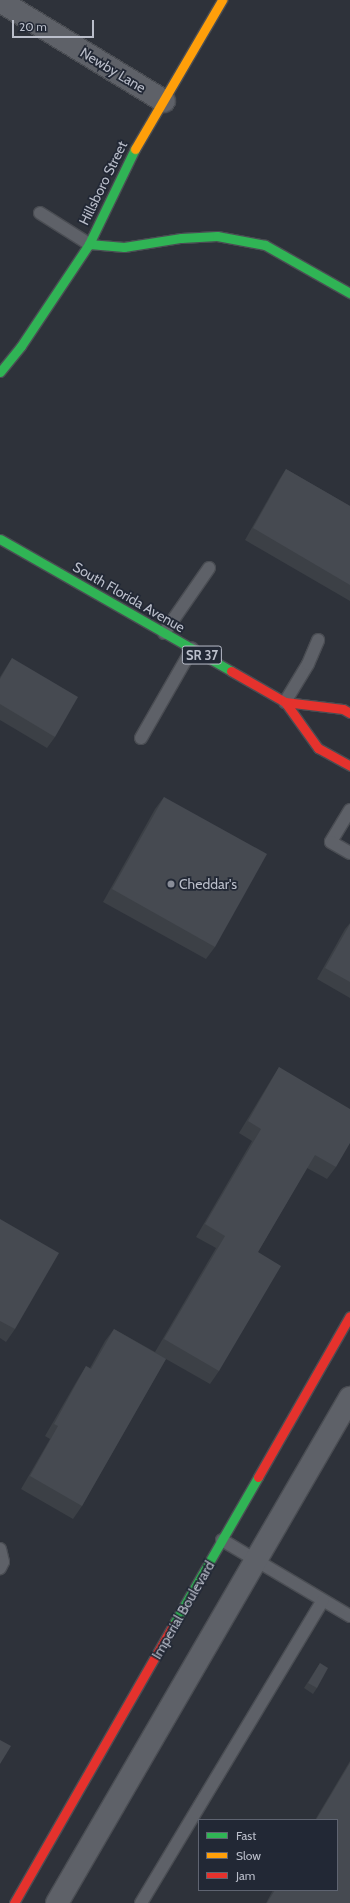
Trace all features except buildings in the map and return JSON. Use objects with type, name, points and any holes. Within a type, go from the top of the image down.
[{"type":"street","name":"Hillsboro Street","points":[[0,372],[20,346],[89,244],[135,149],[222,0]]},
{"type":"street","name":"Newby Lane","points":[[0,1],[164,101]]},
{"type":"street","points":[[89,244],[124,247],[182,238],[218,236],[265,245],[350,293]]},
{"type":"street","name":"South Florida Avenue","points":[[0,539],[285,702],[347,711]]},
{"type":"street","name":"South Florida Avenue","points":[[285,702],[318,748],[350,766]]},
{"type":"street","name":"Imperial Boulevard","points":[[14,1903],[350,1316]]},
{"type":"street","points":[[57,1903],[350,1398]]},
{"type":"lane","points":[[40,213],[89,244]]},
{"type":"lane","points":[[164,633],[209,568]]},
{"type":"lane","points":[[285,702],[308,664],[318,640]]},
{"type":"lane","points":[[141,738],[192,649]]},
{"type":"lane","points":[[347,711],[350,697]]},
{"type":"lane","points":[[350,810],[331,842],[350,853]]},
{"type":"lane","points":[[222,1540],[350,1616]]},
{"type":"lane","points":[[0,1549],[4,1562],[0,1568]]},
{"type":"lane","points":[[141,1903],[323,1600]]},
{"type":"traffic: fast","points":[[0,372],[21,346],[89,244],[135,149]]},
{"type":"traffic: fast","points":[[89,244],[124,247],[181,238],[217,236],[265,245],[350,293]]},
{"type":"traffic: fast","points":[[0,539],[231,671]]},
{"type":"traffic: fast","points":[[173,1625],[258,1477]]},
{"type":"traffic: slow","points":[[135,149],[222,0]]},
{"type":"traffic: jam","points":[[231,671],[285,702],[343,709],[350,713]]},
{"type":"traffic: jam","points":[[285,702],[318,748],[350,766]]},
{"type":"traffic: jam","points":[[258,1477],[350,1316]]},
{"type":"traffic: jam","points":[[14,1903],[173,1625]]},
{"type":"place","name":"Cheddar's","points":[[171,884]]}]
